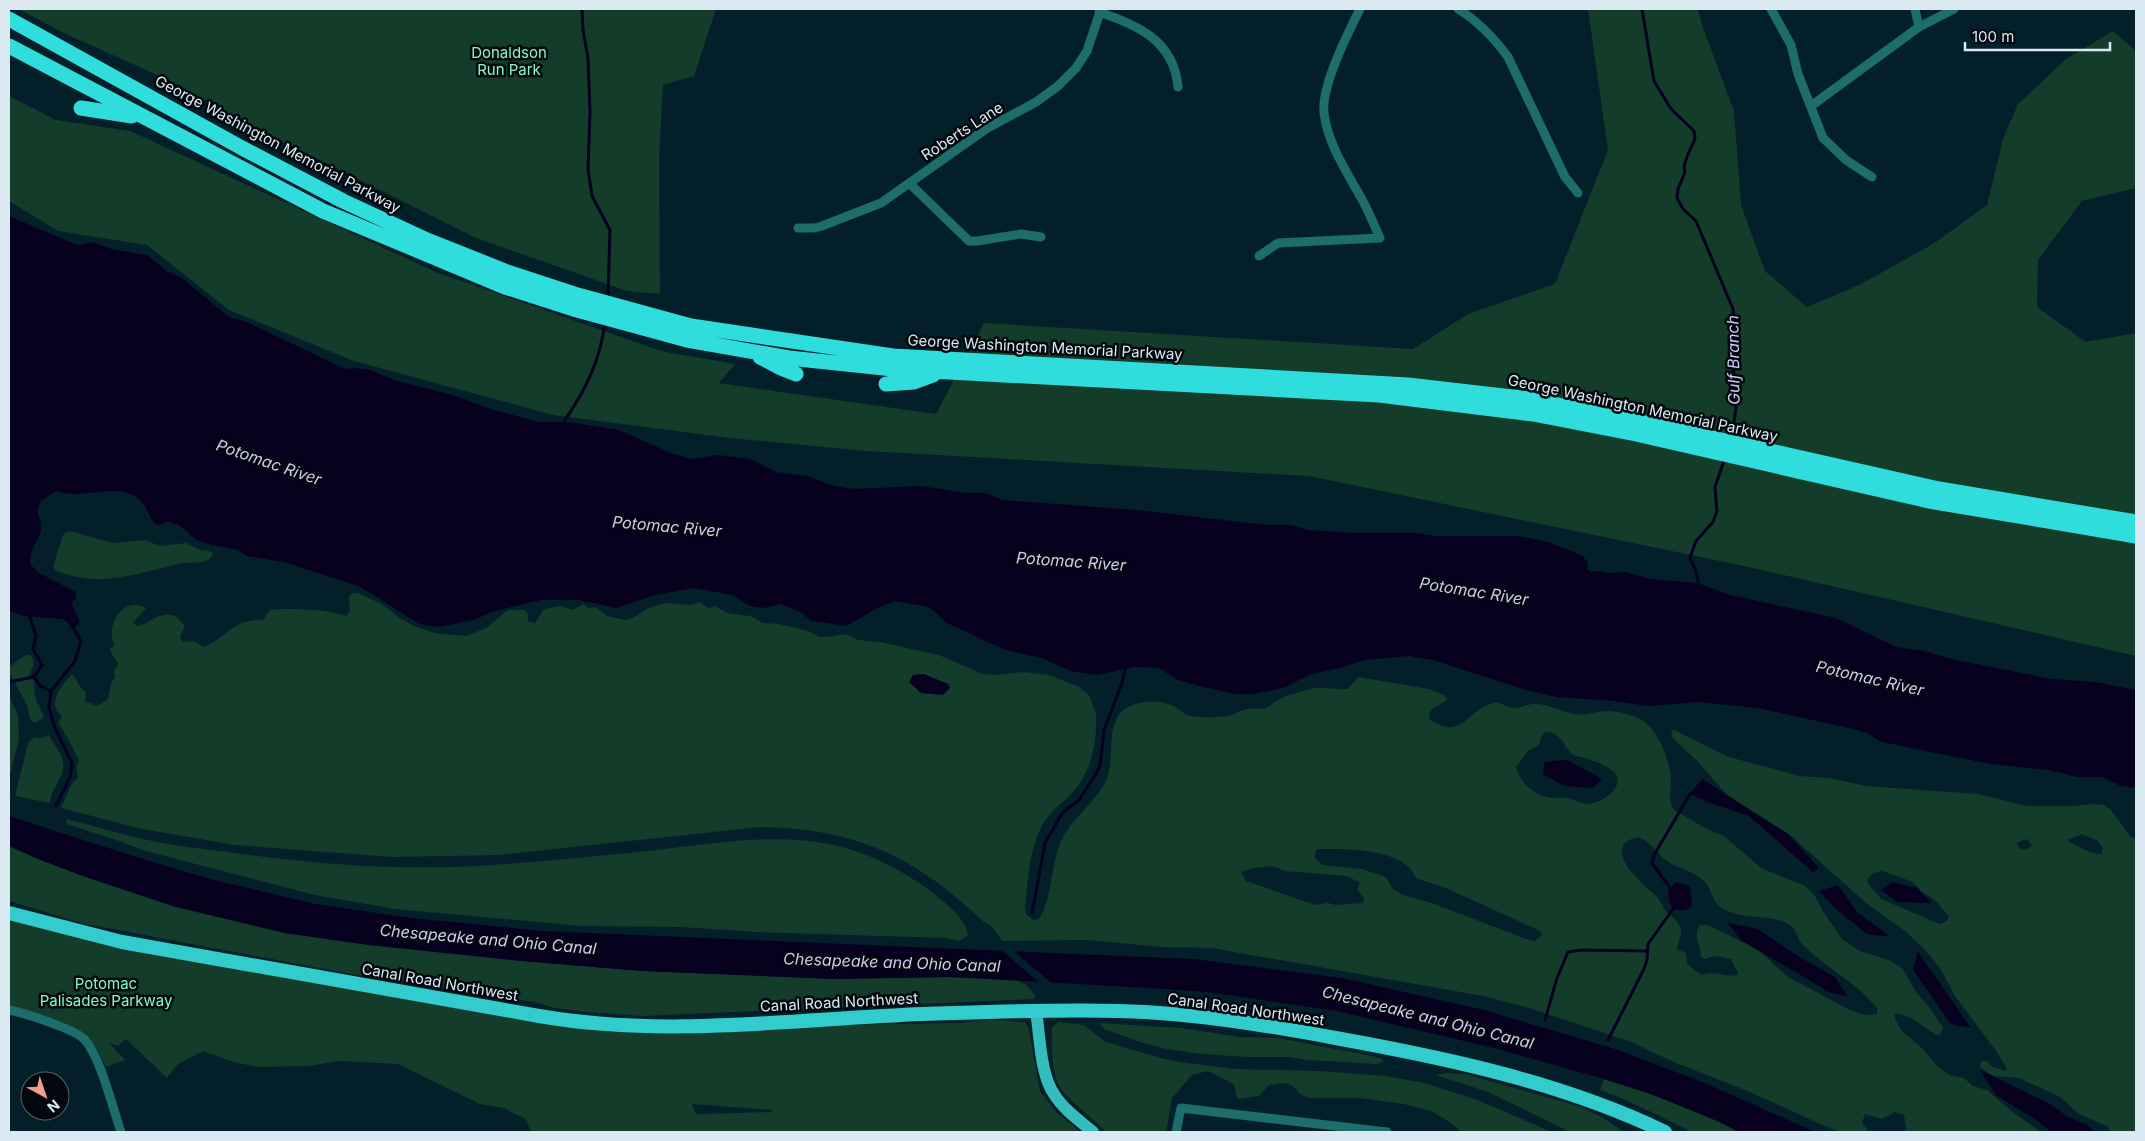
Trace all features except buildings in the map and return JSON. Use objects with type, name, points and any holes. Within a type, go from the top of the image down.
[{"type":"highway","name":"George Washington Memorial Parkway","points":[[9,19],[242,148],[343,201],[508,280]]},
{"type":"highway","name":"George Washington Memorial Parkway","points":[[9,46],[323,211],[508,280],[574,294],[689,333],[750,351],[789,358],[893,369],[1379,395],[1638,428]]},
{"type":"highway","points":[[82,108],[143,118]]},
{"type":"highway","name":"George Washington Memorial Parkway","points":[[689,333],[893,356],[1408,384],[1529,399],[1638,428],[1820,469],[2136,522]]},
{"type":"highway","points":[[750,351],[796,374]]},
{"type":"highway","points":[[886,384],[914,382],[943,372]]},
{"type":"highway","name":"George Washington Memorial Parkway","points":[[1820,469],[1929,501],[2136,536]]},
{"type":"highway","name":"Canal Road Northwest","points":[[9,913],[122,942],[548,1018],[599,1025],[694,1026],[923,1014],[1036,1011],[1119,1011],[1183,1015],[1255,1024],[1371,1044],[1470,1066],[1548,1087],[1602,1105],[1665,1132]]},
{"type":"main road","points":[[1036,1011],[1045,1069],[1050,1088],[1066,1108],[1093,1132]]},
{"type":"street","points":[[1259,256],[1278,243],[1380,238],[1365,205],[1334,148],[1324,112],[1329,82],[1343,44],[1360,9]]},
{"type":"street","points":[[1458,9],[1475,20],[1508,57],[1565,177],[1578,192]]},
{"type":"street","points":[[1771,9],[1791,45],[1798,74],[1823,138],[1846,160],[1872,178]]},
{"type":"street","points":[[1914,9],[1918,27]]},
{"type":"street","points":[[1811,106],[1918,27],[1954,9]]},
{"type":"street","points":[[1100,10],[1130,22],[1154,38],[1170,58],[1177,73],[1178,87]]},
{"type":"street","name":"Roberts Lane","points":[[798,228],[822,226],[880,203],[986,128],[1036,102],[1058,86],[1076,68],[1087,51],[1100,10]]},
{"type":"street","points":[[909,183],[969,241],[978,242],[1021,234],[1041,237]]},
{"type":"street","points":[[9,1010],[73,1032],[85,1040],[97,1061],[121,1132]]},
{"type":"street","points":[[1176,1132],[1181,1108],[1387,1132]]},
{"type":"green space","name":"Donaldson Run Park","points":[[18,9],[716,9],[694,76],[663,85],[659,156],[660,294],[627,291],[476,238],[258,129],[173,82],[66,34]]},
{"type":"green space","points":[[1588,9],[1698,9],[1702,25],[1734,111],[1741,205],[1765,271],[1807,307],[1859,285],[1933,244],[1987,205],[2003,139],[2018,104],[2066,59],[2113,31],[2136,51],[2136,188],[2082,201],[2038,260],[2037,307],[2086,342],[2136,333],[2136,656],[1744,566],[1309,476],[866,451],[730,438],[553,415],[354,361],[229,310],[147,245],[58,231],[9,201],[9,96],[56,120],[130,131],[436,272],[661,351],[735,364],[719,383],[936,414],[984,323],[1413,349],[1468,314],[1555,284],[1608,150]]},
{"type":"green space","points":[[66,532],[73,532],[113,543],[145,540],[160,546],[186,543],[201,550],[210,551],[213,554],[211,558],[203,562],[178,564],[124,577],[83,578],[60,572],[53,567],[63,535]]},
{"type":"green space","points":[[352,593],[358,593],[382,604],[398,617],[414,626],[435,633],[466,636],[486,628],[508,610],[525,610],[528,614],[528,621],[535,623],[544,609],[560,606],[573,610],[583,604],[588,608],[596,607],[607,616],[625,620],[633,618],[648,608],[667,603],[691,605],[699,602],[709,608],[715,606],[727,613],[750,616],[763,623],[779,624],[808,631],[820,637],[846,634],[858,640],[880,642],[939,655],[983,674],[995,675],[1023,672],[1049,675],[1079,687],[1090,696],[1096,714],[1094,747],[1092,757],[1083,777],[1070,795],[1048,817],[1034,845],[1025,908],[1026,914],[1033,920],[1039,919],[1044,909],[1050,890],[1055,859],[1062,839],[1067,830],[1099,793],[1108,775],[1112,734],[1117,719],[1121,712],[1133,705],[1155,701],[1169,704],[1184,714],[1196,717],[1222,717],[1247,709],[1265,708],[1282,698],[1310,689],[1348,689],[1358,677],[1429,689],[1444,695],[1447,700],[1432,709],[1429,714],[1430,720],[1441,726],[1457,726],[1476,712],[1493,703],[1515,708],[1538,704],[1569,713],[1587,714],[1608,711],[1633,716],[1645,722],[1660,741],[1670,773],[1670,800],[1674,810],[1705,828],[1724,836],[1761,868],[1805,886],[1815,896],[1824,913],[1843,940],[1860,951],[1891,961],[1903,969],[1916,992],[1930,1008],[1943,1028],[1940,1035],[1936,1035],[1911,1018],[1896,1013],[1894,1014],[1895,1019],[1902,1031],[1923,1049],[1938,1067],[1950,1075],[1964,1078],[1973,1086],[1987,1090],[2014,1113],[2041,1132],[1904,1132],[1906,1129],[1904,1115],[1895,1112],[1882,1119],[1865,1114],[1862,1123],[1869,1132],[1838,1132],[1750,1092],[1669,1060],[1631,1042],[1529,1008],[1483,996],[1212,948],[1161,947],[1087,940],[1003,941],[991,926],[933,880],[908,863],[882,850],[826,833],[760,827],[499,855],[392,857],[235,845],[142,829],[61,808],[71,785],[78,778],[76,768],[79,761],[58,722],[62,716],[58,712],[55,701],[62,686],[72,674],[80,687],[86,692],[85,701],[97,706],[108,699],[111,683],[115,677],[114,671],[118,664],[109,649],[114,646],[112,636],[113,624],[123,609],[134,605],[146,608],[133,623],[137,626],[159,616],[175,616],[185,626],[180,637],[182,642],[194,641],[204,647],[237,625],[253,620],[263,620],[270,610],[308,610],[346,616],[350,611],[349,597]],"holes":[[[1545,732],[1551,732],[1559,737],[1574,755],[1610,769],[1617,779],[1614,789],[1605,798],[1590,804],[1568,798],[1543,796],[1533,790],[1520,777],[1516,767],[1529,750],[1539,745]],[[1638,837],[1643,839],[1670,863],[1698,876],[1706,883],[1716,903],[1729,912],[1745,916],[1769,918],[1789,924],[1805,947],[1869,999],[1877,1008],[1877,1014],[1864,1015],[1848,1009],[1788,977],[1757,949],[1708,925],[1700,925],[1697,933],[1701,957],[1705,959],[1715,956],[1731,959],[1738,973],[1732,976],[1712,973],[1701,975],[1687,964],[1686,953],[1677,949],[1681,933],[1677,922],[1665,910],[1660,900],[1633,874],[1623,859],[1623,845],[1629,840]],[[1316,850],[1359,850],[1387,856],[1400,861],[1410,868],[1416,878],[1448,889],[1540,931],[1542,935],[1535,941],[1526,939],[1432,903],[1403,895],[1393,889],[1386,877],[1362,869],[1323,865],[1315,858]],[[1272,866],[1285,871],[1347,876],[1360,883],[1357,889],[1364,899],[1363,903],[1315,905],[1246,881],[1241,872]]]},
{"type":"green space","points":[[26,655],[30,655],[33,660],[29,676],[34,681],[35,697],[44,717],[35,723],[31,721],[26,703],[9,672],[10,666]]},
{"type":"green space","points":[[9,696],[18,715],[19,739],[9,779]]},
{"type":"green space","points":[[1674,730],[1729,757],[1799,776],[1830,778],[1866,786],[1978,794],[2026,806],[2093,804],[2104,805],[2111,810],[2129,835],[2136,840],[2136,1132],[2110,1132],[2108,1127],[2079,1114],[2060,1097],[2019,1078],[1993,1076],[1980,1067],[1981,1061],[1987,1061],[1991,1066],[2004,1071],[2007,1069],[1997,1052],[1955,996],[1940,968],[1926,951],[1905,931],[1866,903],[1790,835],[1728,796],[1697,761],[1673,738],[1671,731]],"holes":[[[2082,834],[2098,841],[2103,848],[2101,854],[2084,849],[2068,840]],[[2027,839],[2032,846],[2025,850],[2020,848],[2017,844]],[[1883,871],[1913,882],[1921,891],[1937,902],[1949,917],[1947,921],[1940,924],[1881,899],[1867,882],[1871,875]]]},
{"type":"green space","points":[[49,735],[61,756],[63,768],[52,793],[50,803],[15,796],[28,743],[34,737],[40,738]]},
{"type":"green space","points":[[66,819],[138,838],[178,846],[291,860],[377,866],[456,867],[514,863],[748,840],[784,839],[820,842],[855,851],[892,866],[947,904],[963,922],[968,936],[958,941],[946,938],[757,932],[680,927],[581,926],[395,909],[315,895],[142,850],[67,824]]},
{"type":"green space","points":[[9,846],[83,876],[176,907],[285,933],[369,945],[642,971],[835,979],[951,977],[1016,980],[1026,985],[1036,996],[1033,999],[642,1016],[555,1008],[535,1002],[357,975],[81,923],[9,901]]},
{"type":"green space","name":"Potomac Palisades Parkway","points":[[9,920],[129,949],[549,1025],[643,1033],[819,1025],[958,1023],[991,1020],[1025,1022],[1029,1029],[1040,1091],[1057,1113],[1081,1132],[531,1132],[526,1119],[503,1108],[480,1104],[398,1064],[339,1061],[309,1066],[258,1067],[233,1062],[203,1051],[178,1064],[167,1078],[126,1039],[118,1046],[109,1043],[125,1060],[106,1067],[96,1047],[85,1034],[9,1005]],"holes":[[[692,1104],[771,1110],[772,1112],[696,1114]]]},
{"type":"green space","points":[[1058,1022],[1084,1025],[1106,1042],[1180,1062],[1234,1069],[1318,1071],[1386,1076],[1424,1083],[1475,1099],[1552,1132],[1462,1132],[1431,1111],[1404,1104],[1360,1098],[1309,1098],[1300,1094],[1293,1086],[1284,1083],[1269,1085],[1259,1096],[1238,1099],[1233,1084],[1208,1071],[1192,1075],[1172,1098],[1166,1132],[1106,1132],[1071,1100],[1059,1086],[1054,1073],[1052,1028]]},
{"type":"green space","points":[[1099,1023],[1181,1028],[1241,1037],[1278,1038],[1373,1056],[1382,1059],[1383,1062],[1376,1064],[1308,1060],[1290,1057],[1202,1054],[1166,1049],[1143,1043],[1104,1029]]},
{"type":"green space","points":[[1445,1073],[1465,1074],[1581,1107],[1602,1117],[1624,1132],[1570,1132],[1488,1092],[1436,1075]]},
{"type":"green space","points":[[1604,1079],[1690,1109],[1738,1132],[1692,1132],[1624,1099],[1600,1090]]},
{"type":"water","name":"Potomac River","points":[[9,216],[74,244],[80,245],[93,242],[111,249],[147,255],[168,272],[182,278],[229,317],[247,322],[345,369],[370,370],[394,380],[452,395],[494,410],[538,422],[568,422],[619,430],[671,453],[691,459],[718,455],[750,459],[776,472],[807,476],[834,486],[854,489],[921,486],[966,493],[985,493],[1002,500],[1136,510],[1267,525],[1291,525],[1308,530],[1357,533],[1416,533],[1436,536],[1519,536],[1548,542],[1583,556],[1588,564],[1587,569],[1591,572],[1625,572],[1651,579],[1698,583],[1730,595],[1836,618],[1896,647],[1924,651],[1951,659],[2051,679],[2095,682],[2136,690],[2136,788],[2121,786],[2102,777],[2077,777],[2049,770],[1991,764],[1925,751],[1879,741],[1868,733],[1849,728],[1758,708],[1698,702],[1647,706],[1614,701],[1557,697],[1526,690],[1433,660],[1409,656],[1365,660],[1311,674],[1283,688],[1254,694],[1235,694],[1195,685],[1176,679],[1159,668],[1134,667],[1097,675],[1071,671],[1042,658],[1005,650],[947,623],[929,607],[895,601],[875,609],[847,626],[812,621],[799,611],[780,604],[763,608],[750,606],[732,595],[693,588],[656,595],[616,608],[579,600],[541,600],[494,611],[474,620],[439,627],[419,624],[361,587],[284,562],[247,556],[238,550],[197,540],[179,525],[168,522],[157,525],[140,500],[133,495],[117,491],[75,494],[56,491],[41,501],[37,511],[41,528],[40,534],[31,555],[30,564],[39,573],[76,592],[76,598],[72,605],[80,622],[74,628],[63,619],[24,616],[9,611]]},
{"type":"water","points":[[924,674],[948,684],[950,688],[943,695],[921,693],[909,682],[913,675]]},
{"type":"water","points":[[1567,760],[1602,779],[1593,788],[1564,786],[1543,774],[1544,762]]},
{"type":"water","points":[[1702,779],[1788,834],[1819,868],[1813,872],[1749,816],[1690,794]]},
{"type":"water","name":"Chesapeake and Ohio Canal","points":[[9,816],[210,879],[315,904],[411,918],[542,931],[1193,959],[1342,978],[1484,1010],[1612,1048],[1705,1083],[1815,1132],[1738,1132],[1725,1124],[1651,1094],[1498,1049],[1337,1011],[1208,992],[951,977],[835,979],[642,971],[369,945],[285,933],[176,907],[38,859],[9,846]]},
{"type":"water","points":[[1675,882],[1690,886],[1692,905],[1686,909],[1673,909],[1669,901],[1668,893]]},
{"type":"water","points":[[1892,882],[1917,888],[1931,903],[1897,902],[1881,890]]},
{"type":"water","points":[[1838,885],[1858,913],[1891,937],[1867,934],[1836,909],[1819,891]]},
{"type":"water","points":[[1728,923],[1758,929],[1796,955],[1835,977],[1847,996],[1831,993],[1742,941]]},
{"type":"water","points":[[1918,952],[1971,1028],[1951,1024],[1913,970]]},
{"type":"water","points":[[1980,1070],[2050,1104],[2068,1117],[2086,1124],[2095,1132],[2051,1132],[2039,1122],[1996,1095]]},
{"type":"pier","points":[[999,948],[1011,949],[1054,985],[1042,985]]},
{"type":"waterway","points":[[582,9],[583,30],[588,58],[590,112],[588,169],[592,196],[610,230],[608,298]]},
{"type":"waterway","name":"Gulf Branch","points":[[1642,9],[1654,81],[1671,109],[1694,131],[1695,139],[1684,166],[1685,172],[1678,189],[1677,198],[1683,209],[1696,221],[1733,309],[1735,327],[1733,360],[1736,407],[1732,438]]},
{"type":"waterway","points":[[563,423],[591,375],[600,349],[605,321]]},
{"type":"waterway","name":"Gulf Branch","points":[[1699,587],[1696,571],[1690,558],[1696,541],[1713,522],[1717,511],[1715,487],[1725,458]]},
{"type":"waterway","points":[[9,682],[34,677],[42,665],[33,649],[36,636],[29,614]]},
{"type":"waterway","points":[[56,806],[70,777],[72,763],[55,728],[49,707],[51,691],[75,661],[81,641],[72,626]]},
{"type":"waterway","points":[[1032,913],[1045,843],[1063,812],[1079,800],[1096,774],[1100,765],[1104,730],[1122,683],[1126,665]]},
{"type":"waterway","points":[[34,677],[40,686],[51,691]]},
{"type":"waterway","points":[[1670,888],[1652,863],[1654,855],[1690,794]]},
{"type":"waterway","points":[[1608,1040],[1644,969],[1647,960],[1648,944],[1673,909]]},
{"type":"waterway","points":[[1545,1020],[1557,978],[1568,952],[1581,950],[1647,951]]}]
